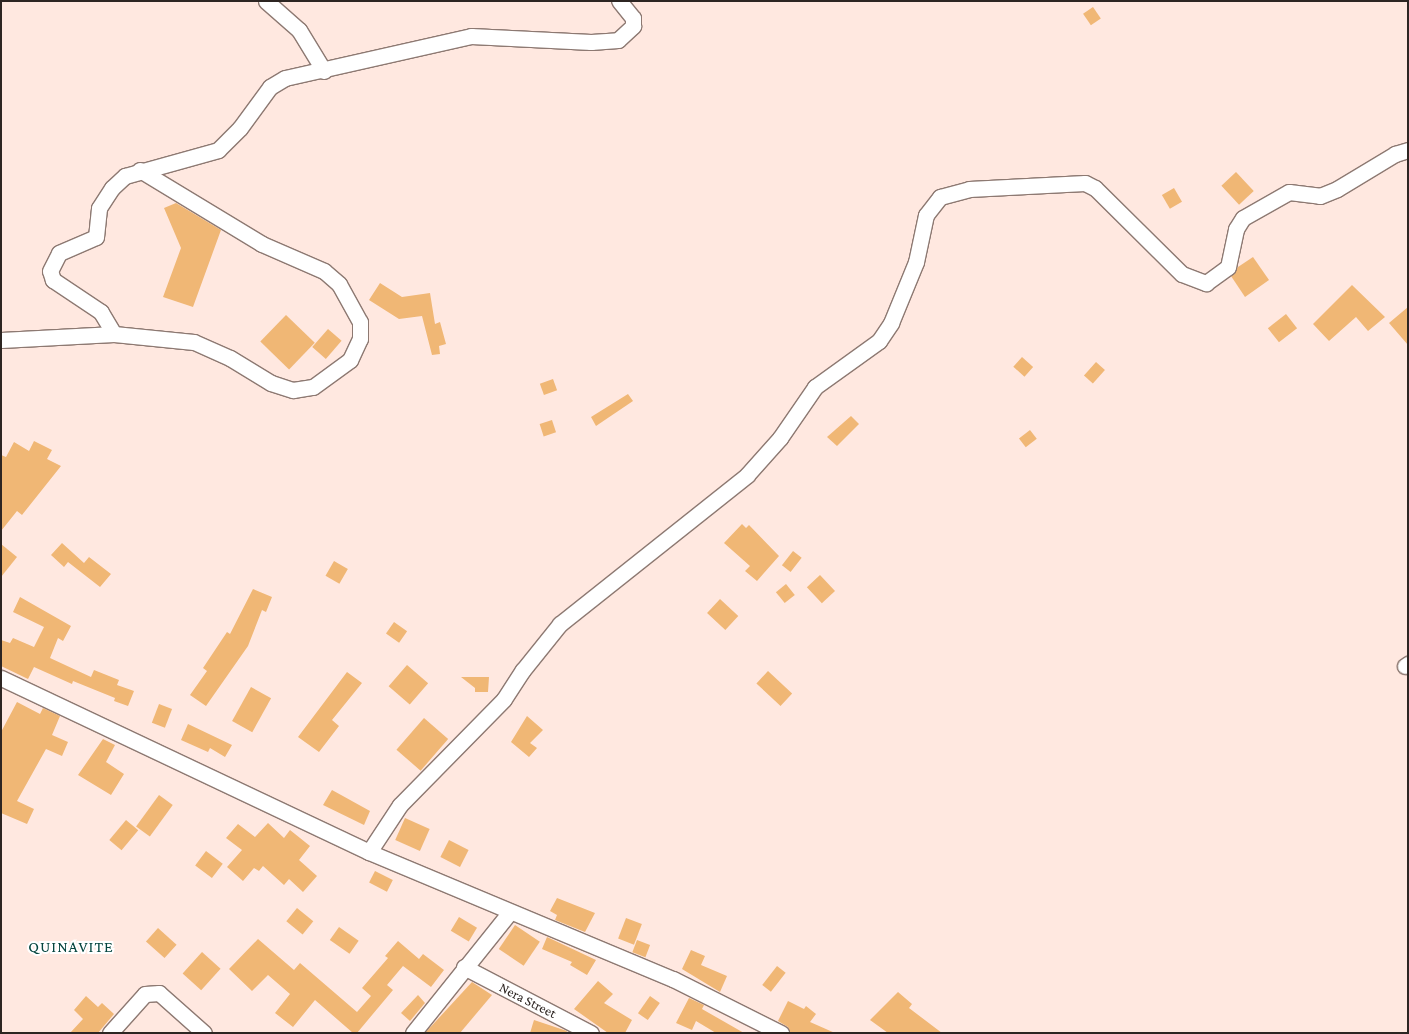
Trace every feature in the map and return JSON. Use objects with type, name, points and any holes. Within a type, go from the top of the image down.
[{"type":"street","points":[[266,1],[299,30],[324,70]]},
{"type":"street","points":[[114,334],[101,312],[53,280],[50,271],[59,253],[96,236],[99,208],[105,198],[126,176],[140,170],[204,157],[218,150],[234,135],[270,87],[285,78],[471,36],[590,42],[618,40],[633,26],[633,18],[619,1]]},
{"type":"street","points":[[369,852],[400,805],[504,699],[523,670],[560,624],[747,475],[780,438],[814,387],[879,341],[891,323],[916,262],[926,215],[940,197],[969,189],[1085,184],[1095,188],[1182,274],[1206,283],[1228,267],[1236,229],[1243,218],[1289,192],[1320,196],[1337,189],[1395,154],[1408,150]]},
{"type":"street","points":[[1,340],[114,334],[194,342],[230,358],[271,383],[293,390],[313,387],[330,377],[350,360],[360,339],[360,322],[339,284],[324,271],[262,244],[140,170]]},
{"type":"street","points":[[1,678],[369,852],[673,979],[781,1033]]},
{"type":"street","points":[[413,1033],[510,912]]},
{"type":"street","name":"Nera Street","points":[[464,967],[591,1033]]},
{"type":"street","points":[[110,1033],[145,994],[159,993],[204,1033]]},
{"type":"building","points":[[1093,7],[1101,19],[1091,25],[1083,14]]},
{"type":"building","points":[[1236,172],[1254,191],[1239,205],[1221,186]]},
{"type":"building","points":[[1174,188],[1182,202],[1170,209],[1162,195]]},
{"type":"building","points":[[176,203],[221,230],[193,307],[163,297],[181,248],[164,208]]},
{"type":"building","points":[[1253,257],[1269,280],[1245,297],[1231,276],[1238,267]]},
{"type":"building","points":[[380,283],[402,297],[430,293],[435,324],[440,322],[446,344],[439,346],[440,354],[432,355],[422,316],[399,319],[369,300]]},
{"type":"building","points":[[1352,285],[1385,317],[1368,331],[1356,317],[1329,341],[1313,324]]},
{"type":"building","points":[[1408,307],[1408,345],[1389,323]]},
{"type":"building","points":[[1286,314],[1297,328],[1279,342],[1268,328]]},
{"type":"building","points":[[286,315],[315,343],[289,369],[260,342]]},
{"type":"building","points":[[328,329],[342,341],[326,359],[312,347]]},
{"type":"building","points":[[1022,357],[1033,367],[1024,377],[1013,367]]},
{"type":"building","points":[[1096,362],[1105,370],[1093,383],[1084,375]]},
{"type":"building","points":[[553,379],[557,390],[544,395],[540,384]]},
{"type":"building","points":[[628,394],[633,401],[596,426],[591,417]]},
{"type":"building","points":[[851,416],[859,424],[837,446],[827,437]]},
{"type":"building","points":[[552,420],[556,432],[544,436],[540,424]]},
{"type":"building","points":[[1030,430],[1037,439],[1026,447],[1019,439]]},
{"type":"building","points":[[34,441],[52,450],[47,459],[61,466],[22,515],[17,511],[1,531],[1,455],[6,457],[14,442],[29,451]]},
{"type":"building","points":[[742,524],[746,528],[749,525],[779,556],[757,581],[745,571],[750,566],[724,543]]},
{"type":"building","points":[[62,543],[84,563],[89,557],[111,574],[100,587],[68,562],[64,567],[51,555]]},
{"type":"building","points":[[1,544],[17,557],[1,577]]},
{"type":"building","points":[[793,551],[802,558],[791,572],[782,565]]},
{"type":"building","points":[[334,561],[348,569],[339,584],[326,576]]},
{"type":"building","points":[[820,575],[835,591],[822,603],[807,587]]},
{"type":"building","points":[[786,584],[795,595],[785,603],[776,592]]},
{"type":"building","points":[[253,589],[272,597],[266,612],[262,610],[248,646],[206,706],[190,695],[207,671],[203,668],[227,632],[230,634]]},
{"type":"building","points":[[20,597],[71,626],[63,641],[58,638],[50,658],[91,677],[94,670],[119,680],[117,685],[134,691],[128,706],[114,701],[115,698],[73,681],[72,684],[34,667],[28,679],[1,666],[1,640],[10,643],[13,638],[34,647],[44,627],[13,612]]},
{"type":"building","points":[[720,599],[738,616],[725,630],[707,613]]},
{"type":"building","points":[[394,622],[407,631],[399,643],[386,633]]},
{"type":"building","points":[[407,665],[428,683],[410,705],[389,686]]},
{"type":"building","points":[[768,671],[792,694],[781,706],[756,683]]},
{"type":"building","points":[[347,672],[362,683],[332,720],[339,726],[319,752],[298,737]]},
{"type":"building","points":[[461,677],[489,677],[488,692],[475,692],[475,688]]},
{"type":"building","points":[[251,687],[271,698],[252,732],[232,721]]},
{"type":"building","points":[[17,702],[40,714],[43,708],[60,716],[52,735],[68,742],[62,756],[46,749],[17,801],[34,809],[27,824],[1,813],[1,732]]},
{"type":"building","points":[[159,704],[172,709],[165,728],[152,723]]},
{"type":"building","points":[[527,716],[543,730],[530,743],[537,748],[529,757],[511,742]]},
{"type":"building","points":[[424,718],[448,739],[421,771],[396,750]]},
{"type":"building","points":[[188,724],[232,745],[225,757],[210,748],[208,752],[181,740]]},
{"type":"building","points":[[103,739],[115,745],[106,762],[124,774],[111,795],[78,775]]},
{"type":"building","points":[[332,790],[370,811],[364,825],[323,805]]},
{"type":"building","points":[[159,795],[173,805],[150,837],[136,827]]},
{"type":"building","points":[[405,818],[430,829],[420,851],[395,840]]},
{"type":"building","points":[[126,820],[138,830],[122,850],[109,840]]},
{"type":"building","points":[[268,823],[284,838],[290,830],[310,846],[299,860],[317,876],[303,892],[289,879],[284,885],[263,866],[259,871],[254,868],[243,881],[227,867],[242,850],[226,838],[238,824],[255,837]]},
{"type":"building","points":[[449,840],[469,850],[460,867],[440,857]]},
{"type":"building","points":[[206,851],[223,864],[212,878],[195,865]]},
{"type":"building","points":[[375,871],[393,880],[387,892],[369,883]]},
{"type":"building","points":[[557,898],[595,913],[585,932],[555,920],[557,915],[550,911]]},
{"type":"building","points":[[297,908],[313,921],[303,934],[286,921]]},
{"type":"building","points":[[459,917],[477,928],[469,942],[451,931]]},
{"type":"building","points":[[626,918],[642,924],[634,945],[618,939]]},
{"type":"building","points":[[515,925],[540,942],[524,966],[499,949]]},
{"type":"building","points":[[339,927],[359,941],[349,954],[330,940]]},
{"type":"building","points":[[158,928],[177,945],[165,958],[146,941]]},
{"type":"building","points":[[547,937],[596,960],[587,975],[570,965],[572,962],[542,949]]},
{"type":"building","points":[[258,939],[294,970],[300,963],[357,1012],[371,996],[362,988],[388,958],[385,956],[398,941],[419,959],[423,954],[444,970],[431,987],[403,966],[387,985],[393,990],[357,1033],[353,1033],[315,1000],[293,1027],[275,1013],[290,994],[268,975],[252,991],[229,969]]},
{"type":"building","points":[[637,940],[650,945],[645,957],[632,952]]},
{"type":"building","points":[[691,950],[705,956],[701,965],[727,976],[720,992],[682,969]]},
{"type":"building","points":[[202,952],[221,969],[201,990],[183,974]]},
{"type":"building","points":[[777,966],[786,973],[771,992],[762,985]]},
{"type":"building","points":[[598,981],[613,994],[604,1003],[632,1020],[625,1033],[608,1033],[574,1009]]},
{"type":"building","points":[[472,982],[492,995],[460,1033],[425,1033]]},
{"type":"building","points":[[898,992],[912,1004],[909,1008],[942,1033],[888,1033],[870,1020]]},
{"type":"building","points":[[418,995],[425,1003],[410,1021],[401,1013]]},
{"type":"building","points":[[86,996],[98,1007],[102,1003],[114,1014],[98,1033],[70,1033],[83,1019],[74,1010]]},
{"type":"building","points":[[650,996],[660,1003],[648,1020],[638,1013]]},
{"type":"building","points":[[689,998],[704,1005],[702,1009],[744,1033],[716,1033],[696,1021],[692,1030],[676,1023]]},
{"type":"building","points":[[788,1001],[804,1009],[806,1006],[816,1014],[810,1022],[835,1033],[790,1033],[788,1027],[778,1021]]},
{"type":"building","points":[[534,1020],[567,1031],[566,1033],[530,1033]]},
{"type":"district","name":"QUINAVITE","points":[[71,947]]}]
